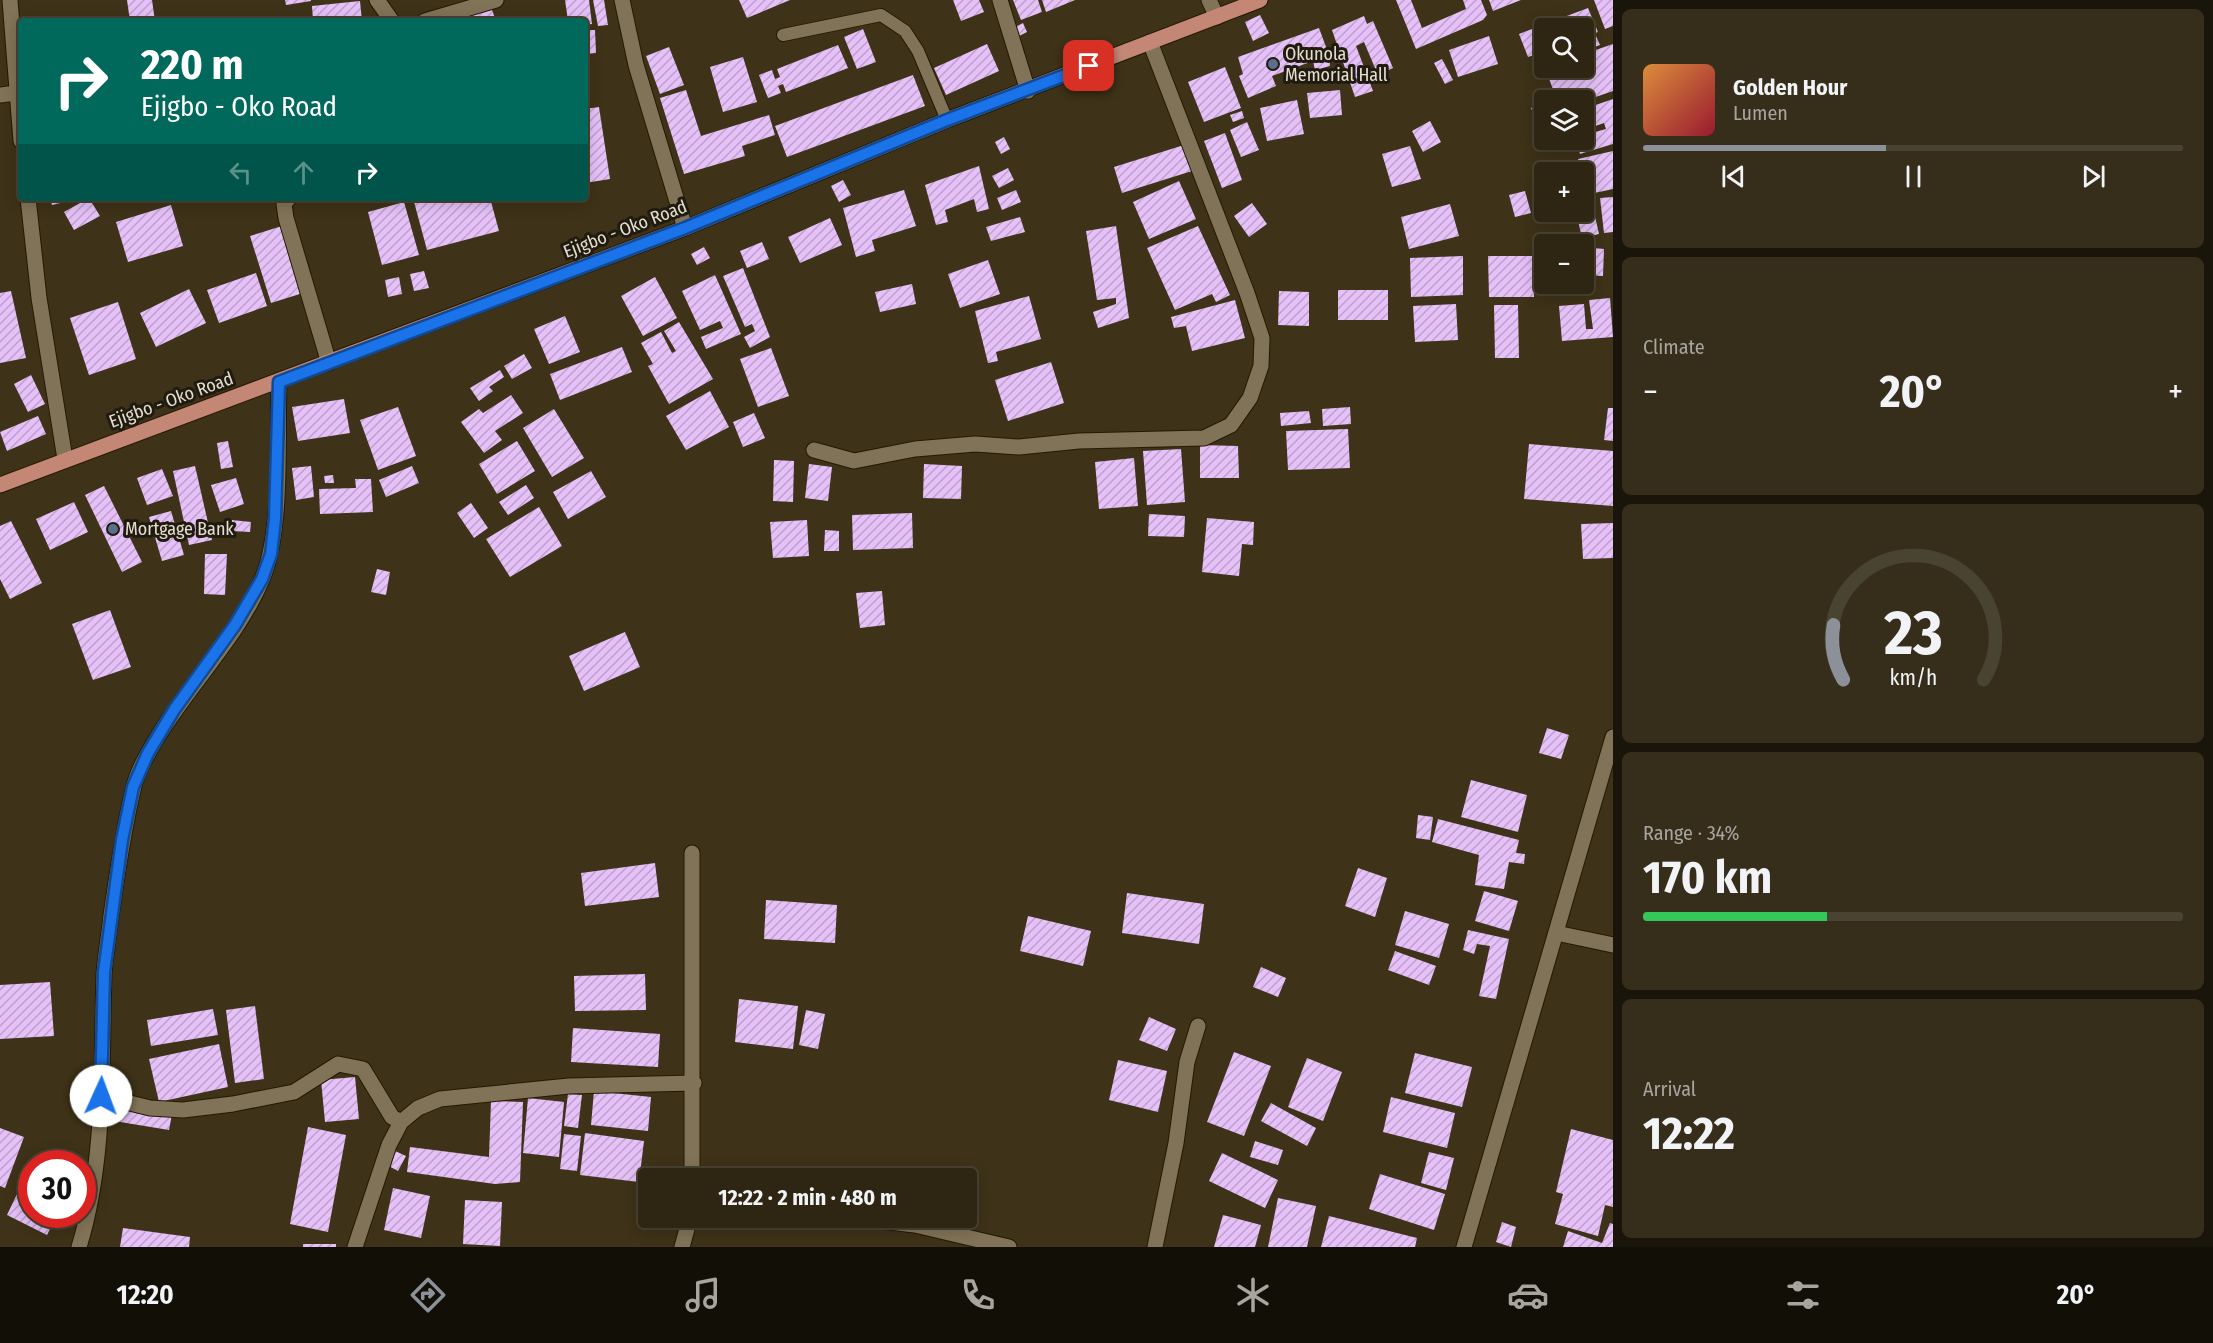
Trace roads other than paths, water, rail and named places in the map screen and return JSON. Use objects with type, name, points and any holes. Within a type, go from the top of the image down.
[{"type":"main road","name":"Ejigbo - Oko Road","points":[[0,485],[685,228],[947,120],[1028,91],[1260,0]]},
{"type":"street","points":[[10,0],[18,112]]},
{"type":"street","points":[[377,0],[391,18]]},
{"type":"street","points":[[435,18],[496,0]]},
{"type":"street","points":[[622,0],[636,65],[685,228]]},
{"type":"street","points":[[1000,0],[1028,91]]},
{"type":"street","points":[[1209,0],[1217,17]]},
{"type":"street","points":[[814,450],[854,460],[915,450],[975,444],[1019,447],[1079,441],[1204,438],[1231,425],[1250,398],[1261,366],[1262,338],[1235,261],[1150,42]]},
{"type":"street","points":[[0,95],[16,93]]},
{"type":"street","points":[[28,201],[39,298],[65,459]]},
{"type":"street","points":[[287,201],[285,204],[286,218],[328,363]]},
{"type":"street","points":[[79,1247],[96,1168],[101,1096],[104,972],[122,840],[133,787],[148,753],[174,710],[235,625],[262,579],[271,554],[279,382]]},
{"type":"street","points":[[1464,1247],[1613,737]]},
{"type":"street","points":[[692,853],[694,1083],[692,1168]]},
{"type":"street","points":[[1556,933],[1613,945]]},
{"type":"street","points":[[1155,1247],[1176,1143],[1187,1062],[1198,1026]]},
{"type":"street","points":[[101,1096],[150,1108],[183,1110],[233,1104],[294,1092],[338,1065],[363,1069],[388,1112],[401,1122]]},
{"type":"street","points":[[355,1247],[388,1145],[401,1122],[418,1108],[440,1099],[569,1086],[694,1083]]},
{"type":"street","points":[[682,1247],[687,1228]]},
{"type":"street","points":[[928,1228],[1010,1247]]},
{"type":"lane","points":[[783,35],[881,15],[905,30],[918,51],[947,120]]},
{"type":"place","name":"Okunola Memorial Hall","points":[[1273,64]]},
{"type":"place","name":"Mortgage Bank","points":[[113,529]]}]
